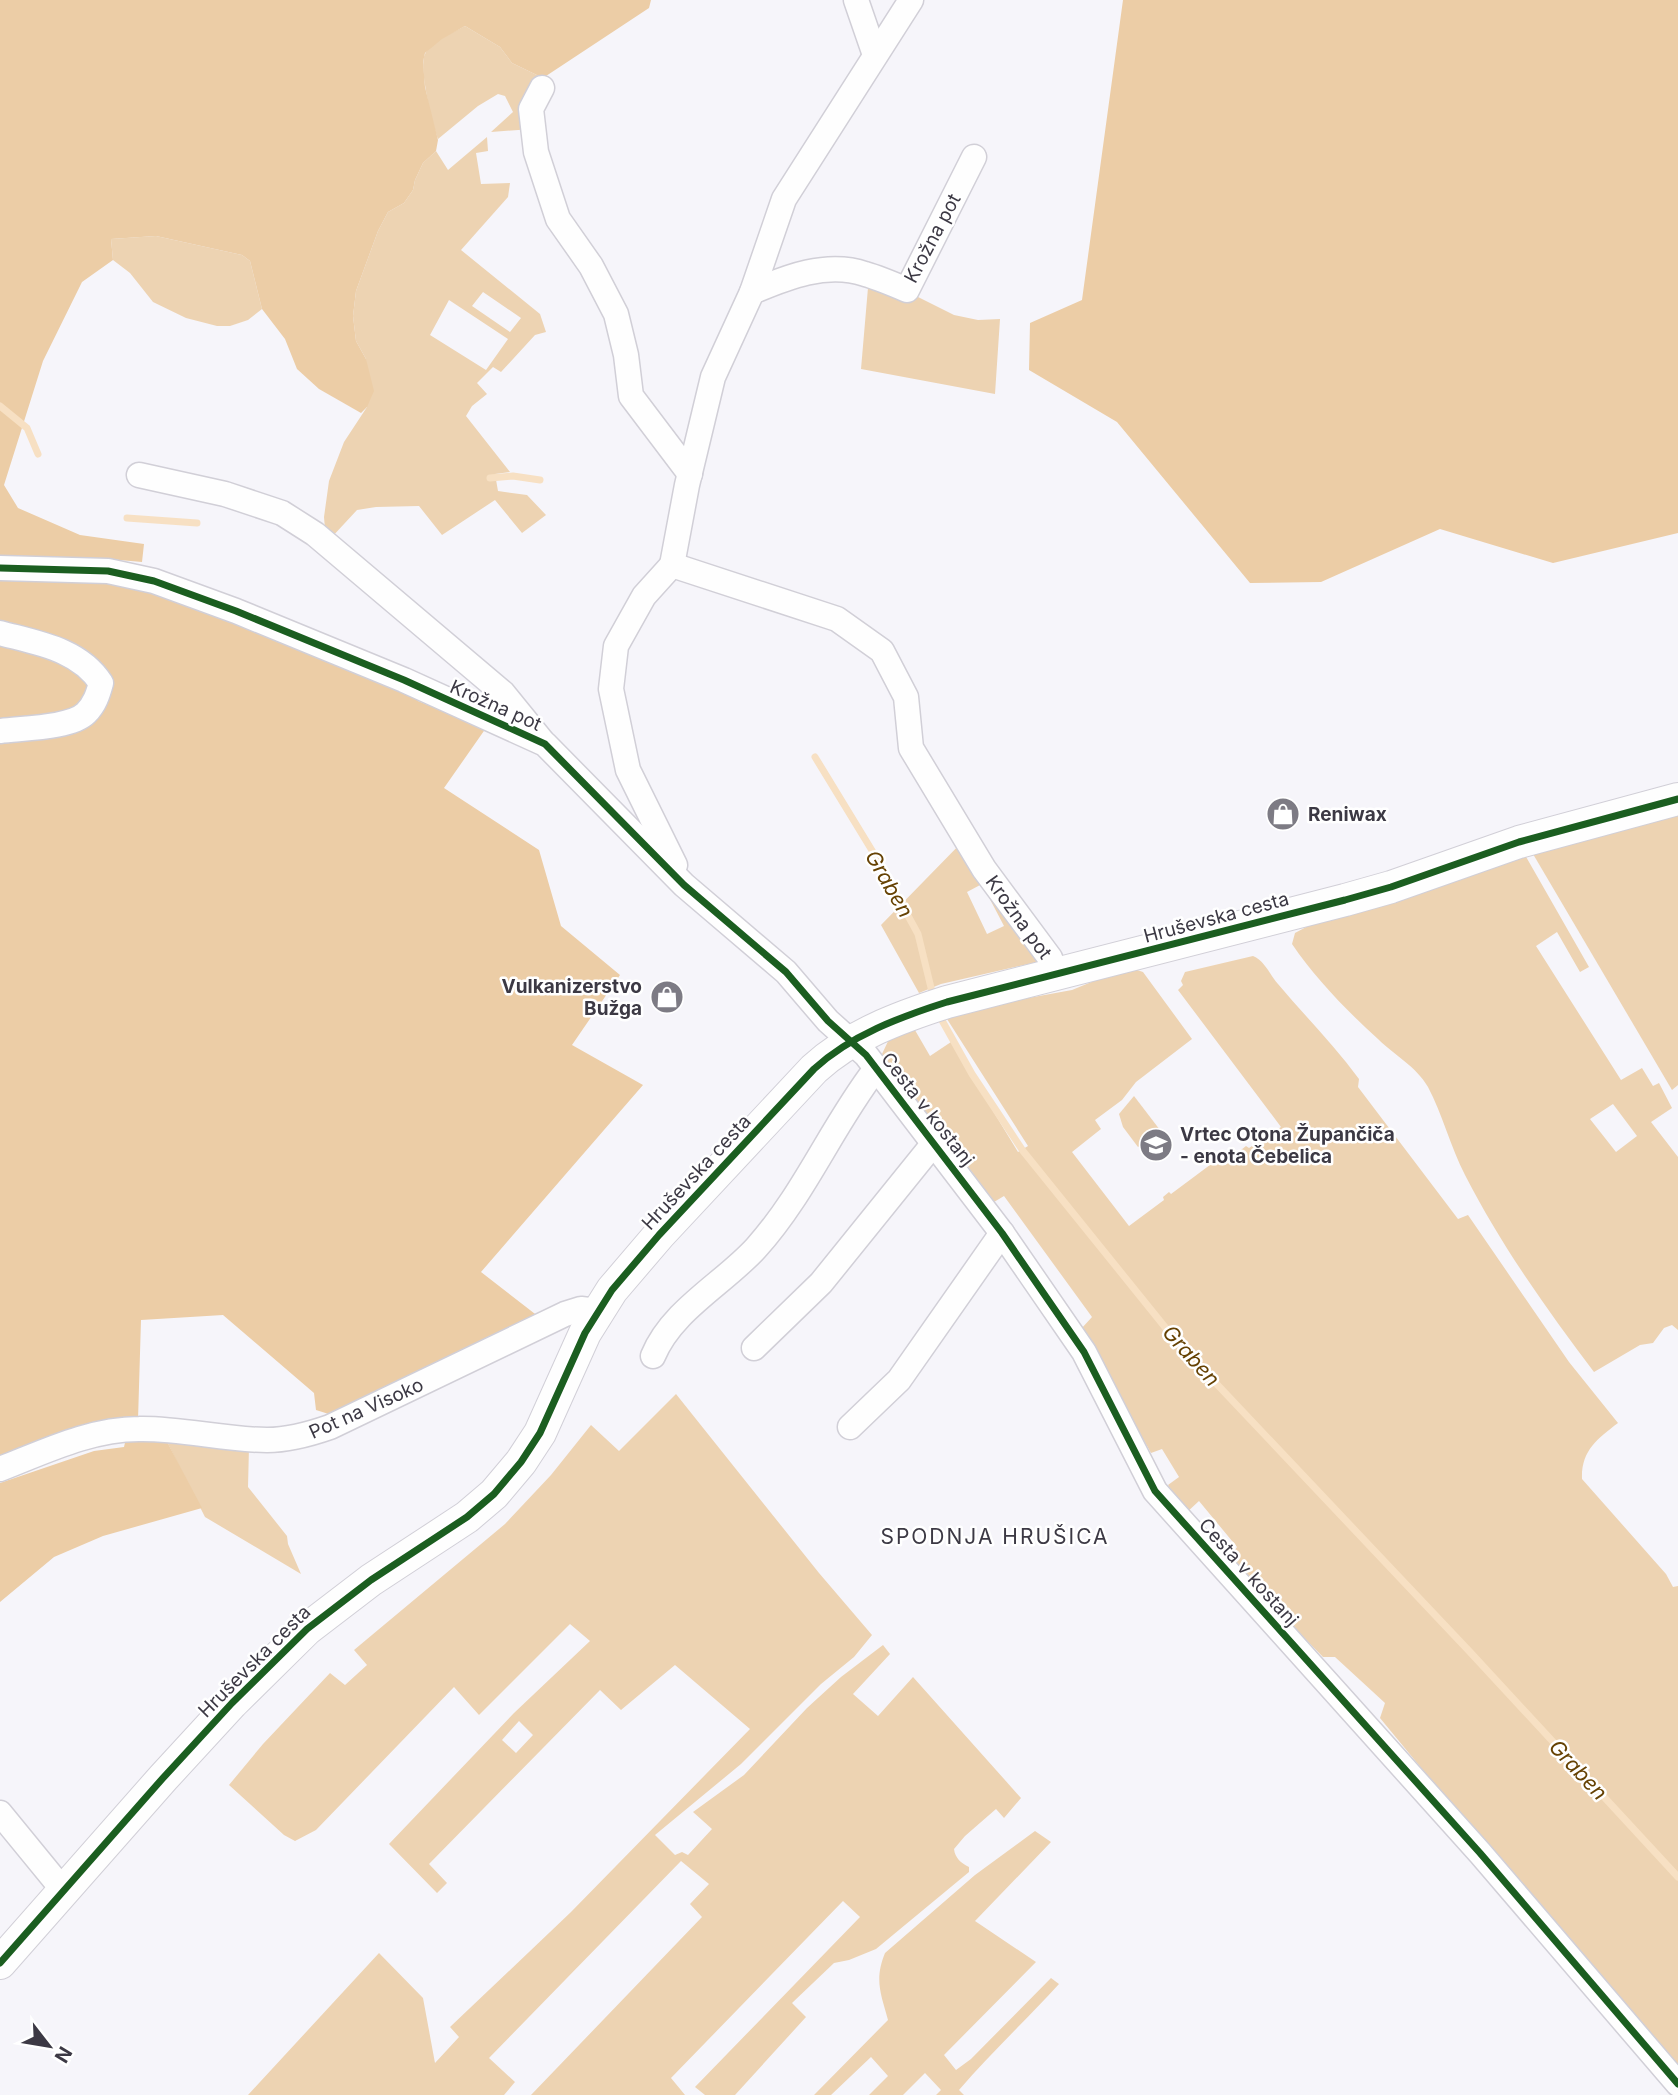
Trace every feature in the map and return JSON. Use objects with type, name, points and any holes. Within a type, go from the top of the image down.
[{"type":"street","points":[[856,0],[875,55]]},
{"type":"street","points":[[672,565],[713,377],[752,292],[784,199],[911,0]]},
{"type":"street","points":[[542,88],[531,109],[536,152],[558,219],[591,266],[616,314],[626,355],[631,396],[690,474]]},
{"type":"street","name":"Krožna pot","points":[[752,292],[791,275],[822,270],[862,272],[907,290],[974,157]]},
{"type":"street","name":"Krožna pot","points":[[139,475],[225,494],[271,509],[315,534],[503,693],[545,744],[684,885],[786,972],[828,1021],[851,1042]]},
{"type":"street","name":"Krožna pot","points":[[684,885],[628,770],[611,689],[616,646],[644,596],[672,565],[837,620],[882,651],[906,697],[911,748],[984,869],[1050,958],[1058,975]]},
{"type":"street","name":"Krožna pot","points":[[0,568],[108,570],[154,581],[236,611],[404,680],[545,744]]},
{"type":"street","points":[[0,633],[52,647],[76,657],[93,670],[101,683],[96,700],[84,715],[61,723],[0,731]]},
{"type":"street","name":"Hruševska cesta","points":[[0,1963],[232,1703],[307,1629],[371,1580],[457,1524],[494,1494],[521,1462],[540,1433],[585,1333],[628,1270],[814,1069],[851,1042],[884,1025],[937,1005],[1345,900],[1391,887],[1520,842],[1678,799]]},
{"type":"street","name":"Cesta v kostanj","points":[[851,1042],[866,1055],[1002,1233],[1084,1352],[1155,1490],[1480,1853],[1678,2084]]},
{"type":"street","points":[[653,1356],[666,1331],[756,1247],[797,1192],[875,1070]]},
{"type":"street","points":[[754,1348],[821,1283],[934,1143]]},
{"type":"street","points":[[850,1427],[899,1380],[1002,1233]]},
{"type":"street","name":"Pot na Visoko","points":[[0,1469],[87,1436],[115,1430],[141,1428],[269,1440],[303,1436],[330,1427],[565,1314],[581,1309],[598,1311]]},
{"type":"street","points":[[0,1813],[63,1890]]},
{"type":"shaded area","points":[[0,0],[651,0],[649,8],[543,78],[512,63],[500,47],[465,26],[425,53],[425,87],[438,140],[436,151],[423,163],[413,190],[404,203],[388,212],[378,231],[356,291],[353,316],[356,341],[366,359],[374,391],[367,407],[361,413],[319,389],[297,369],[285,339],[262,309],[250,261],[242,255],[156,236],[111,239],[113,260],[82,282],[43,361],[4,485],[18,508],[80,535],[144,544],[142,562],[108,559],[0,563]]},
{"type":"shaded area","points":[[1123,0],[1678,0],[1678,533],[1553,563],[1440,529],[1321,582],[1250,583],[1117,422],[1029,370],[1030,323],[1082,300]]},
{"type":"shaded area","points":[[465,26],[500,47],[512,63],[543,78],[532,129],[491,132],[513,112],[505,96],[498,94],[478,106],[438,139],[427,96],[423,61],[432,45]]},
{"type":"shaded area","points":[[487,137],[488,151],[476,153],[481,184],[510,183],[508,197],[461,250],[540,314],[546,332],[535,335],[501,372],[493,367],[477,383],[487,394],[472,406],[466,416],[510,472],[495,474],[498,491],[527,495],[546,515],[522,533],[495,500],[442,535],[419,506],[376,507],[357,510],[331,538],[325,529],[324,517],[329,481],[344,442],[367,407],[366,359],[356,341],[353,316],[356,291],[378,231],[388,212],[404,203],[413,190],[423,163],[436,151],[448,170]],"holes":[[[483,292],[521,318],[510,332],[472,306]],[[449,300],[508,339],[486,370],[430,335]]]},
{"type":"shaded area","points":[[156,236],[242,255],[250,261],[262,309],[248,320],[230,326],[217,326],[186,318],[153,302],[130,273],[113,260],[111,239]]},
{"type":"shaded area","points":[[869,276],[954,315],[978,320],[1000,319],[995,394],[861,369]]},
{"type":"shaded area","points":[[0,575],[129,576],[413,691],[418,701],[433,707],[442,704],[486,728],[444,788],[539,850],[561,926],[620,975],[572,1045],[643,1085],[481,1272],[539,1317],[335,1416],[316,1410],[314,1393],[223,1315],[141,1320],[138,1420],[0,1460]]},
{"type":"shaded area","points":[[1678,812],[1678,1085],[1672,1090],[1533,854]]},
{"type":"shaded area","points":[[967,837],[1038,951],[1037,962],[941,984],[919,993],[881,925]],"holes":[[[982,884],[1004,926],[987,934],[967,892]]]},
{"type":"shaded area","points":[[1525,855],[1589,967],[1580,972],[1557,932],[1536,946],[1621,1080],[1642,1068],[1653,1086],[1659,1083],[1672,1108],[1651,1122],[1678,1157],[1678,1330],[1672,1325],[1664,1328],[1653,1343],[1640,1345],[1594,1372],[1542,1301],[1479,1202],[1460,1165],[1428,1087],[1411,1067],[1343,1006],[1292,944],[1295,933],[1310,925]],"holes":[[[1613,1104],[1637,1136],[1616,1152],[1590,1119]]]},
{"type":"shaded area","points":[[1253,956],[1264,965],[1349,1066],[1359,1079],[1358,1087],[1458,1219],[1468,1215],[1569,1362],[1618,1423],[1597,1440],[1587,1453],[1582,1479],[1666,1574],[1673,1587],[1678,1586],[1678,2067],[1497,1860],[1380,1718],[1385,1703],[1335,1657],[1323,1657],[1228,1560],[1237,1547],[1199,1501],[1185,1514],[1168,1485],[1179,1477],[1162,1449],[1151,1453],[1081,1329],[1092,1317],[1004,1196],[994,1202],[943,1133],[891,1074],[882,1054],[891,1035],[912,1025],[930,1056],[951,1042],[1018,1152],[1028,1146],[947,1019],[954,1016],[953,1012],[1072,990],[1128,967],[1143,972],[1192,1039],[1136,1082],[1122,1100],[1095,1120],[1101,1129],[1072,1152],[1129,1226],[1164,1200],[1163,1197],[1169,1192],[1171,1194],[1222,1156],[1227,1161],[1246,1146],[1249,1148],[1281,1127],[1178,990],[1183,985],[1181,981],[1185,972]]},
{"type":"shaded area","points":[[1134,1096],[1160,1130],[1138,1147],[1123,1127],[1119,1114]]},
{"type":"shaded area","points":[[676,1394],[872,1635],[854,1657],[821,1684],[741,1764],[655,1835],[675,1855],[682,1852],[688,1855],[712,1829],[693,1812],[744,1775],[807,1708],[841,1677],[883,1645],[890,1654],[853,1694],[878,1716],[913,1677],[1021,1798],[1004,1818],[996,1809],[954,1849],[959,1860],[969,1867],[969,1872],[876,1949],[834,1963],[792,2003],[806,2017],[735,2095],[705,2095],[695,2087],[860,1917],[843,1901],[671,2078],[685,2095],[531,2095],[702,1917],[690,1904],[709,1884],[681,1861],[489,2058],[515,2082],[504,2095],[248,2095],[379,1953],[423,1998],[435,2063],[459,2037],[450,2027],[571,1912],[750,1729],[675,1665],[621,1710],[600,1690],[429,1864],[447,1883],[437,1893],[389,1844],[514,1713],[590,1641],[570,1624],[479,1715],[454,1687],[316,1830],[295,1841],[284,1835],[229,1785],[263,1744],[330,1673],[345,1685],[367,1665],[354,1650],[505,1524],[551,1475],[591,1425],[619,1451]],"holes":[[[519,1721],[533,1735],[516,1753],[502,1740]]]},
{"type":"shaded area","points":[[127,1434],[164,1436],[202,1508],[103,1536],[54,1557],[0,1602],[0,1483],[94,1451],[124,1447]]},
{"type":"shaded area","points":[[164,1436],[249,1447],[248,1487],[287,1536],[301,1574],[205,1517]]},
{"type":"shaded area","points":[[1035,1831],[1051,1842],[975,1921],[1036,1962],[944,2055],[956,2070],[971,2059],[1051,1978],[1059,1984],[959,2090],[964,2095],[936,2095],[941,2090],[925,2073],[903,2095],[869,2095],[888,2076],[871,2057],[831,2095],[814,2095],[888,2020],[879,1979],[885,1953],[975,1875]]},
{"type":"waterway","name":"Graben","points":[[0,406],[27,428],[38,454]]},
{"type":"waterway","name":"Graben","points":[[490,478],[513,476],[540,480]]},
{"type":"waterway","name":"Graben","points":[[127,518],[197,523]]},
{"type":"waterway","name":"Graben","points":[[815,757],[876,857],[918,934],[934,1000]]},
{"type":"waterway","name":"Graben","points":[[939,1015],[972,1074],[1023,1151],[1177,1342],[1678,1877]]},
{"type":"cycle path","points":[[0,568],[108,571],[154,581],[236,611],[404,680],[545,744],[684,885],[786,972],[828,1021],[866,1055],[1002,1233],[1084,1352],[1155,1491],[1480,1853],[1678,2084]]},
{"type":"cycle path","points":[[0,1963],[163,1778],[232,1703],[307,1629],[371,1580],[467,1517],[494,1494],[521,1462],[540,1433],[585,1333],[612,1290],[659,1235],[828,1057],[860,1037],[894,1021],[947,1002],[1345,900],[1391,887],[1519,842],[1678,799]]},
{"type":"place","name":"Reniwax","points":[[1283,814]]},
{"type":"place","name":"Vulkanizerstvo Bužga","points":[[667,997]]},
{"type":"place","name":"Vrtec Otona Župančiča - enota Čebelica","points":[[1156,1145]]},
{"type":"district","name":"SPODNJA HRUŠICA","points":[[995,1537]]}]
